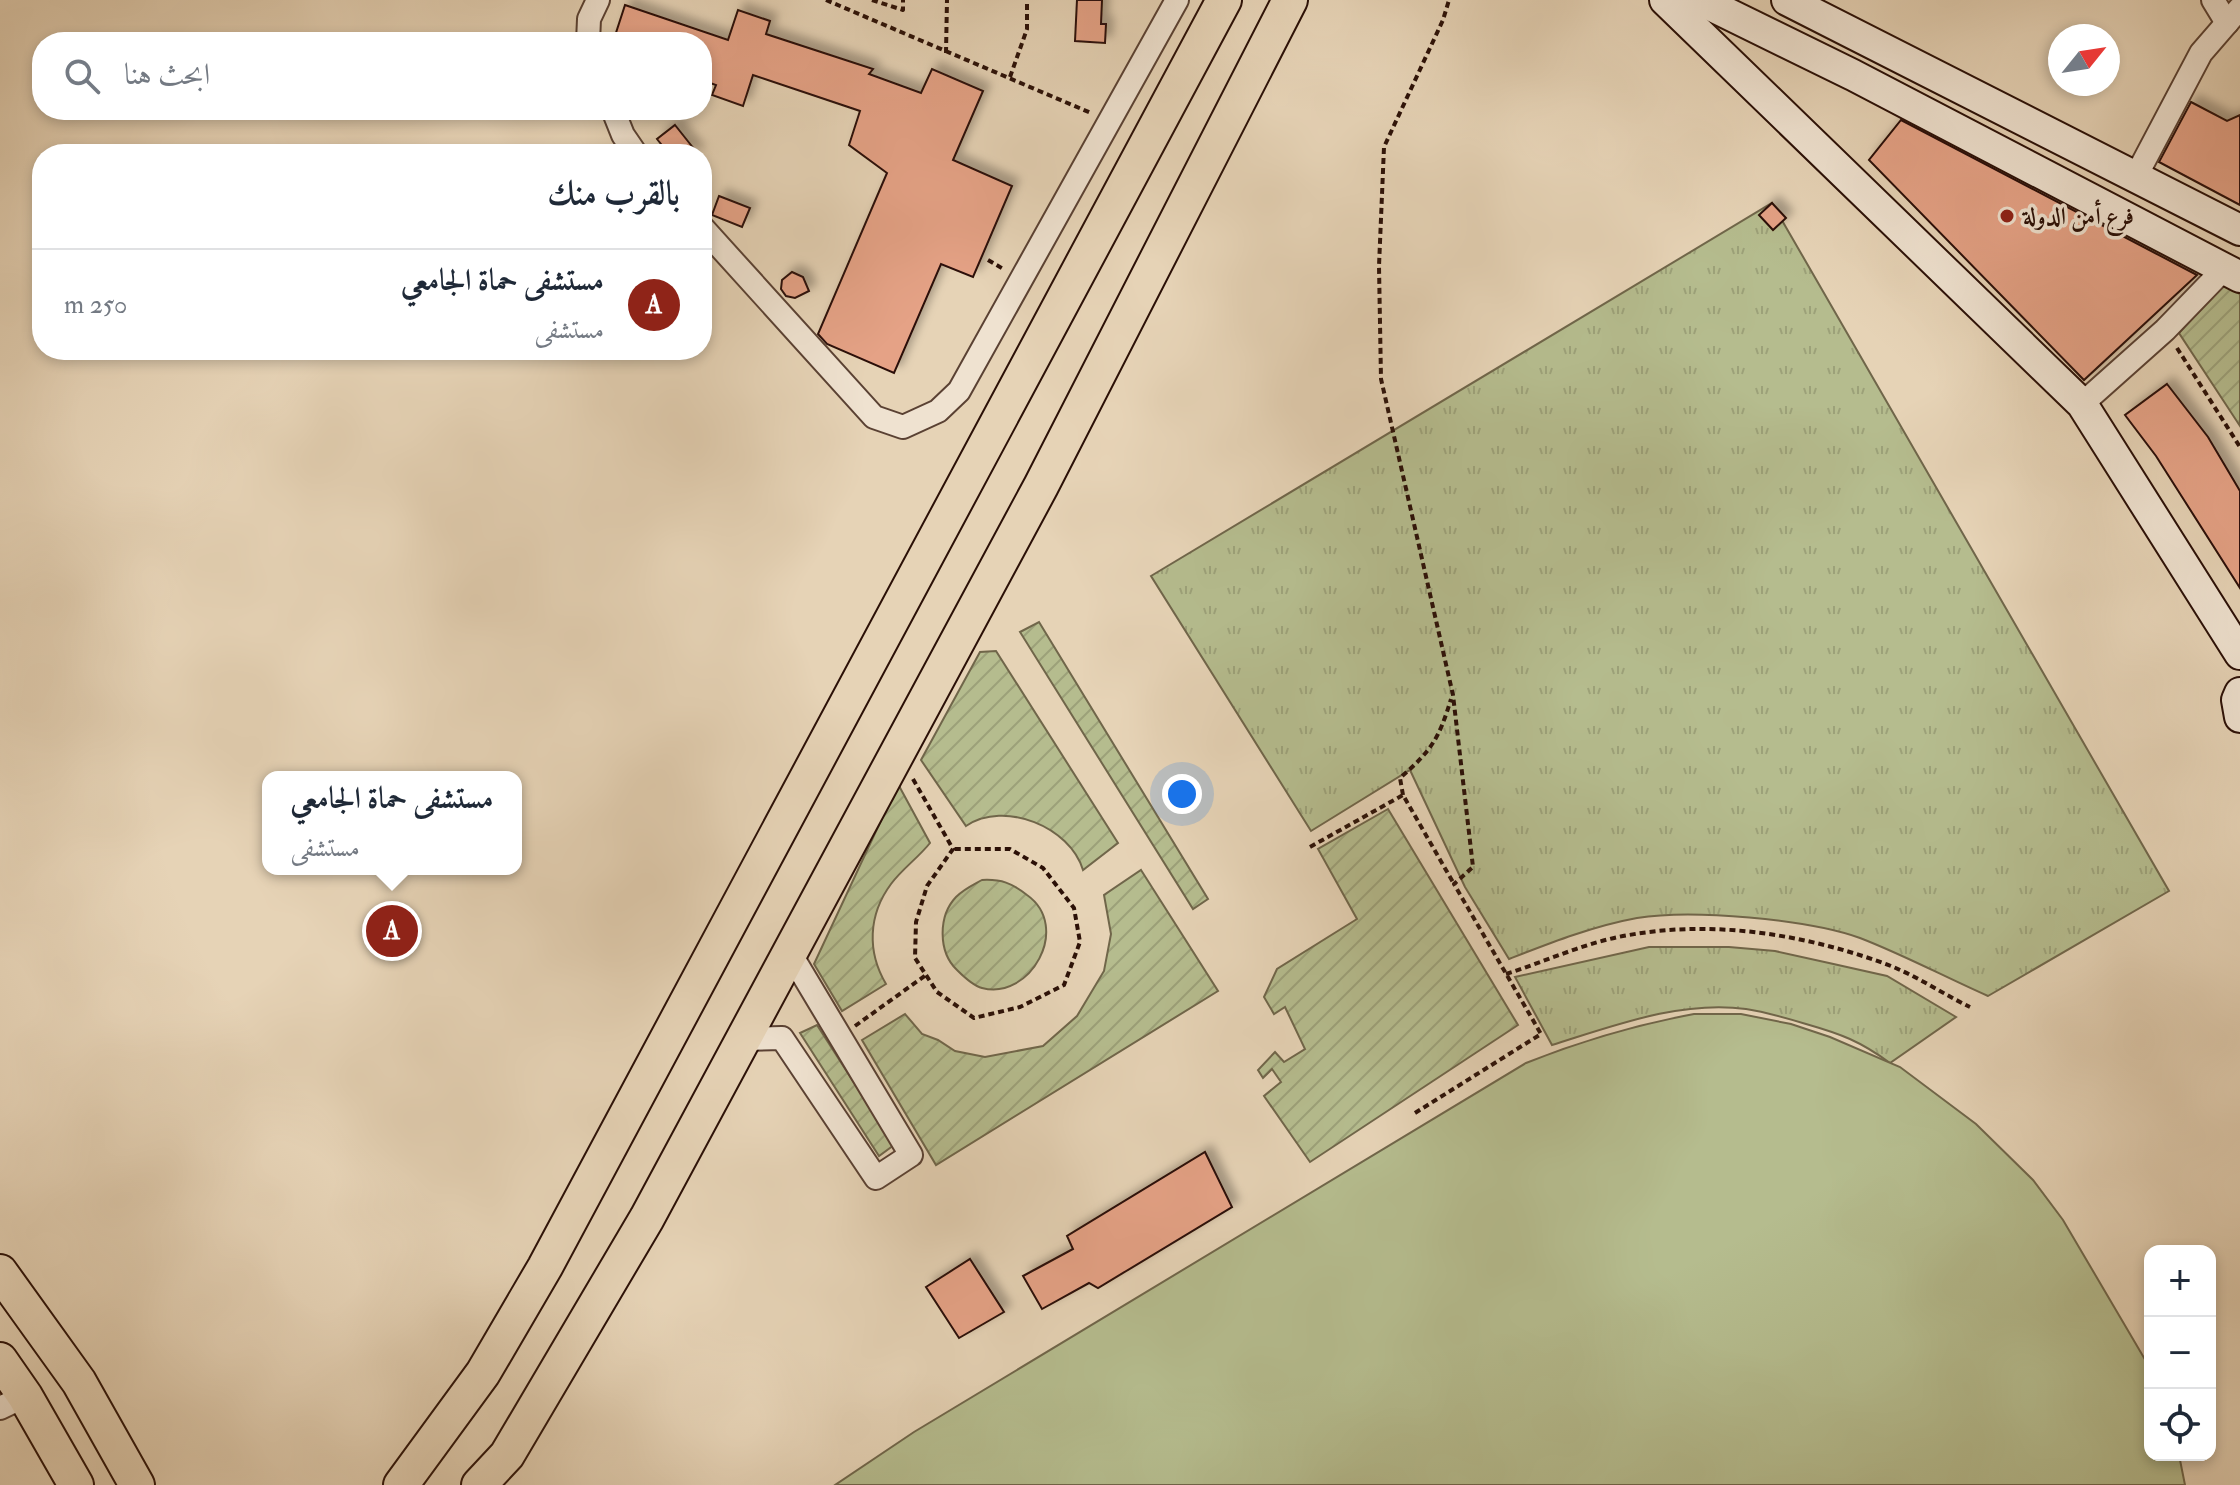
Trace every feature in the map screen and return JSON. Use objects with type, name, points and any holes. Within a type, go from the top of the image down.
[{"type":"main road","points":[[401,1485],[483,1373],[545,1267],[1224,0]]},
{"type":"main road","points":[[479,1485],[507,1455],[647,1218],[1041,486],[1290,0]]},
{"type":"main road","points":[[1665,0],[2082,404],[2240,654]]},
{"type":"main road","points":[[1700,0],[1853,75],[2232,273]]},
{"type":"main road","points":[[1787,0],[2240,230]]},
{"type":"main road","points":[[2240,693],[2237,700],[2240,717]]},
{"type":"main road","points":[[0,1272],[79,1382],[137,1485]]},
{"type":"main road","points":[[0,1360],[12,1402],[76,1485]]},
{"type":"street","points":[[588,32],[589,19],[598,0]]},
{"type":"street","points":[[712,238],[874,417],[903,427],[938,411],[959,391],[1177,0]]},
{"type":"street","points":[[2135,178],[2201,53],[2234,15],[2213,0]]},
{"type":"street","points":[[617,120],[629,144]]},
{"type":"street","points":[[2082,404],[2232,273]]},
{"type":"street","points":[[743,1039],[782,1038],[876,1178],[911,1155],[790,953]]},
{"type":"path","points":[[826,0],[1091,112]]},
{"type":"path","points":[[872,0],[903,10],[903,0]]},
{"type":"path","points":[[946,53],[947,0]]},
{"type":"path","points":[[1010,77],[1027,29],[1027,0]]},
{"type":"path","points":[[1449,0],[1443,20],[1384,147],[1379,266],[1381,379],[1453,695],[1473,867],[1454,884]]},
{"type":"path","points":[[988,260],[1007,271]]},
{"type":"path","points":[[2165,330],[2240,447]]},
{"type":"path","points":[[1415,1113],[1541,1034],[1403,795],[1400,778],[1424,758],[1441,732],[1453,695]]},
{"type":"path","points":[[898,752],[953,849]]},
{"type":"path","points":[[1310,847],[1403,795]]},
{"type":"path","points":[[953,849],[1010,849],[1043,868],[1074,908],[1080,942],[1064,985],[1020,1007],[974,1018],[937,992],[915,958],[916,922],[927,886],[953,849]]},
{"type":"path","points":[[1506,974],[1547,958],[1630,934],[1744,930],[1840,950],[1883,963],[1929,983],[1970,1007]]},
{"type":"path","points":[[840,1037],[926,975]]},
{"type":"green space","points":[[1772,203],[2169,891],[1988,996],[1893,952],[1837,931],[1781,921],[1718,915],[1660,915],[1621,921],[1509,959],[1465,887],[1410,770],[1311,831],[1151,576]]},
{"type":"green space","points":[[2223,285],[2240,294],[2240,426],[2179,333]]},
{"type":"green space","points":[[1039,622],[1208,899],[1193,909],[1020,632]]},
{"type":"green space","points":[[996,651],[1118,843],[1083,870],[1065,841],[1034,822],[999,816],[966,826],[921,760],[980,652]]},
{"type":"green space","points":[[898,784],[930,843],[895,879],[878,908],[873,946],[886,984],[842,1011],[814,964]]},
{"type":"green space","points":[[1388,809],[1518,1025],[1310,1162],[1264,1096],[1281,1082],[1272,1069],[1263,1078],[1258,1070],[1275,1052],[1284,1062],[1305,1049],[1285,1007],[1274,1014],[1264,997],[1277,969],[1357,919],[1318,849]]},
{"type":"green space","points":[[1141,870],[1218,991],[936,1165],[862,1040],[905,1014],[922,1034],[955,1051],[985,1057],[1043,1046],[1077,1016],[1104,971],[1111,934],[1104,895]]},
{"type":"green space","points":[[982,880],[1001,881],[1022,891],[1040,909],[1046,925],[1045,942],[1029,973],[1016,983],[1000,989],[982,988],[969,980],[951,962],[944,944],[943,924],[950,905],[962,892]]},
{"type":"green space","points":[[1649,947],[1729,947],[1775,951],[1887,976],[1956,1017],[1890,1063],[1830,1031],[1784,1017],[1722,1007],[1648,1016],[1552,1045],[1515,977]]},
{"type":"green space","points":[[1694,1014],[1741,1014],[1791,1024],[1900,1067],[1976,1124],[2033,1180],[2063,1220],[2144,1358],[2144,1461],[2180,1461],[2185,1485],[835,1485],[914,1432],[1526,1063],[1608,1034]]},
{"type":"green space","points":[[817,1025],[894,1145],[879,1156],[800,1033]]},
{"type":"building","points":[[1077,0],[1102,0],[1101,24],[1106,24],[1105,43],[1075,41]]},
{"type":"building","points":[[625,5],[704,32],[616,32]]},
{"type":"building","points":[[738,10],[770,21],[766,34],[873,69],[869,74],[921,93],[932,69],[983,91],[953,160],[1012,186],[973,277],[941,264],[894,373],[827,344],[818,334],[887,173],[849,145],[860,111],[753,75],[743,106],[712,95],[716,85],[712,84],[712,35],[728,40]]},
{"type":"building","points":[[2191,102],[2227,121],[2240,115],[2240,205],[2159,162]]},
{"type":"building","name":"فرع أمن الدولة","points":[[1901,120],[2197,275],[2084,380],[1869,160]]},
{"type":"building","points":[[675,125],[690,144],[661,144],[657,139]]},
{"type":"building","points":[[719,196],[750,208],[742,227],[712,215]]},
{"type":"building","points":[[1772,203],[1786,218],[1773,230],[1759,215]]},
{"type":"building","points":[[792,272],[803,277],[809,291],[795,298],[786,296],[781,289],[782,280]]},
{"type":"building","points":[[2167,384],[2208,437],[2240,491],[2240,588],[2156,456],[2125,415]]},
{"type":"building","points":[[1205,1152],[1232,1207],[1098,1288],[1089,1283],[1042,1309],[1023,1276],[1073,1249],[1067,1236]]},
{"type":"building","points":[[970,1259],[1004,1312],[959,1338],[926,1287]]},
{"type":"place","name":"فرع أمن الدولة","points":[[2007,216]]},
{"type":"place","name":"مستشفى حماة الجامعي","points":[[392,931]]}]
